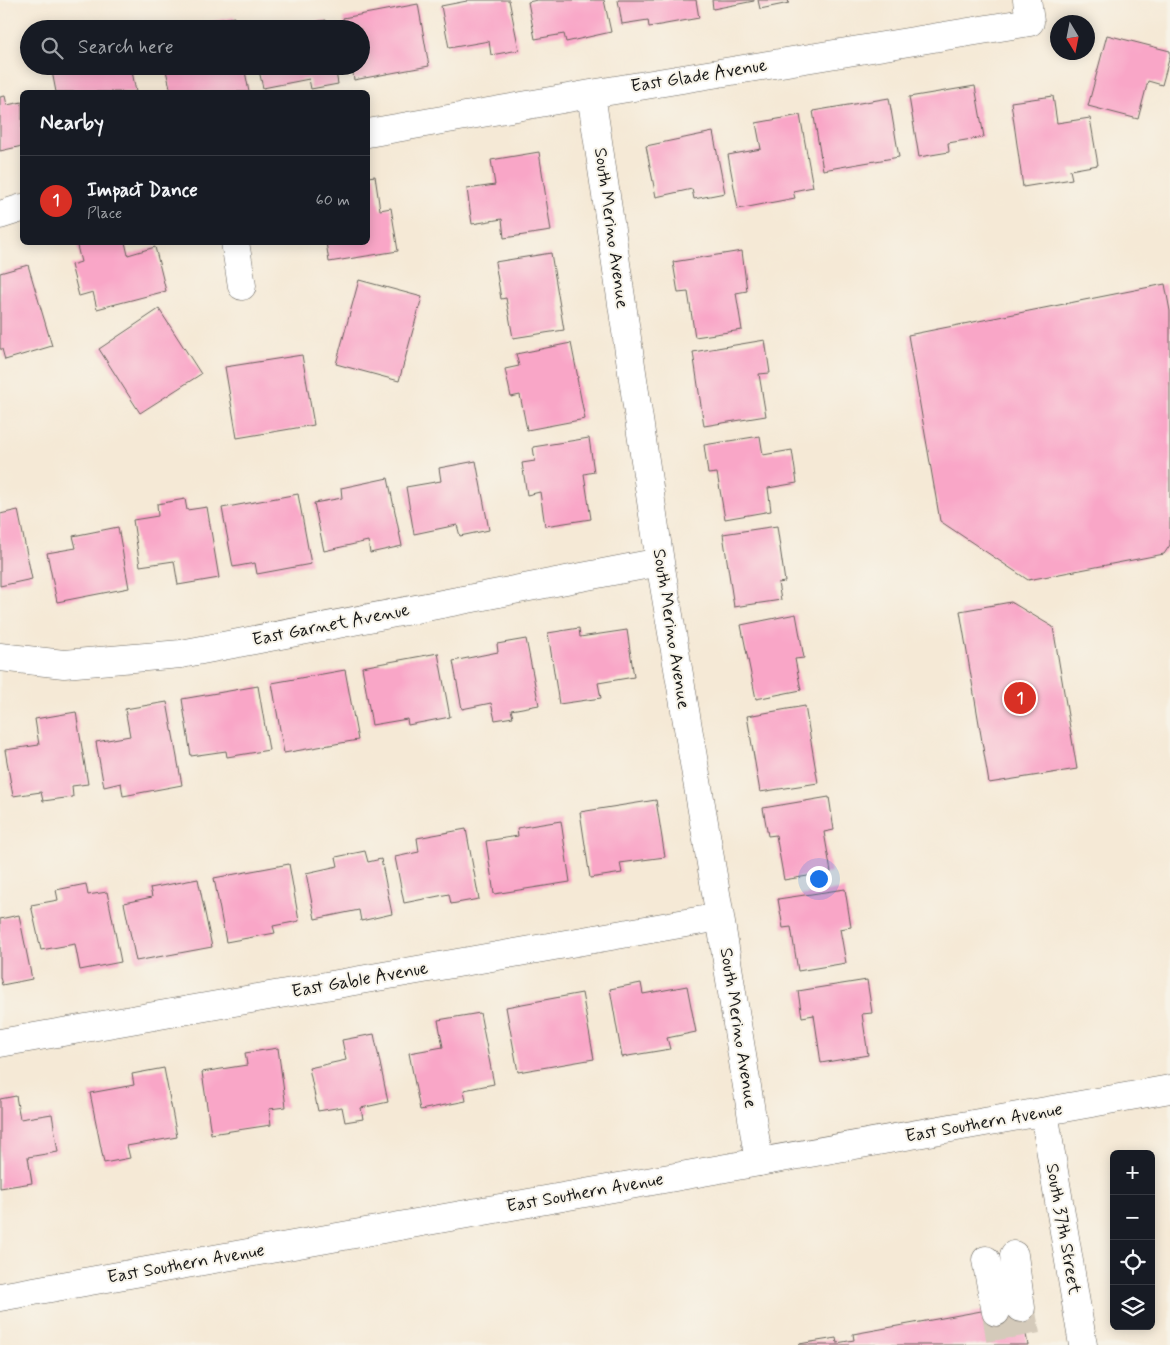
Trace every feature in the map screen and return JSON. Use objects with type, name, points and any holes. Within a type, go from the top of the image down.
[{"type":"street","name":"East Glade Avenue","points":[[370,133],[591,94],[1028,11]]},
{"type":"street","name":"South Merino Avenue","points":[[591,94],[660,562],[760,1162]]},
{"type":"street","points":[[0,215],[20,209]]},
{"type":"street","points":[[235,245],[242,286]]},
{"type":"street","name":"East Garnet Avenue","points":[[0,657],[64,664],[180,654],[660,562]]},
{"type":"street","name":"East Gable Avenue","points":[[0,1043],[720,916]]},
{"type":"street","name":"East Southern Avenue","points":[[0,1297],[1170,1089]]},
{"type":"street","name":"South 37th Street","points":[[1044,1112],[1083,1345]]},
{"type":"street","points":[[999,1258],[1008,1310]]},
{"type":"building","points":[[467,0],[509,0],[519,50],[491,55],[489,41],[449,48],[441,6]]},
{"type":"building","points":[[537,0],[604,0],[611,32],[566,42],[564,34],[535,39],[528,2]]},
{"type":"building","points":[[618,0],[696,0],[699,18],[649,27],[648,20],[622,24]]},
{"type":"building","points":[[712,0],[754,0],[754,1],[713,9]]},
{"type":"building","points":[[758,0],[788,0],[789,3],[760,9]]},
{"type":"building","points":[[418,4],[429,66],[354,80],[353,75],[370,75],[370,20],[343,20],[343,18]]},
{"type":"building","points":[[234,17],[234,20],[219,20]]},
{"type":"building","points":[[1107,35],[1170,51],[1162,85],[1148,81],[1138,119],[1088,106]]},
{"type":"building","points":[[53,75],[133,75],[136,90],[56,90]]},
{"type":"building","points":[[167,75],[246,75],[249,90],[171,90]]},
{"type":"building","points":[[260,75],[336,75],[338,84],[311,89],[309,79],[263,88]]},
{"type":"building","points":[[975,86],[984,137],[948,143],[949,152],[919,157],[909,97]]},
{"type":"building","points":[[5,96],[7,105],[20,102],[20,146],[0,151],[0,97]]},
{"type":"building","points":[[1053,96],[1057,123],[1090,118],[1098,165],[1070,170],[1072,179],[1023,187],[1011,102]]},
{"type":"building","points":[[889,98],[899,157],[823,170],[813,111]]},
{"type":"building","points":[[800,115],[813,187],[793,191],[795,198],[738,209],[728,155],[761,149],[756,123]]},
{"type":"building","points":[[713,132],[725,193],[694,199],[692,189],[656,197],[646,146]]},
{"type":"building","points":[[539,152],[551,231],[504,238],[502,219],[472,224],[467,189],[495,185],[491,160]]},
{"type":"building","points":[[375,176],[380,210],[391,208],[398,251],[329,262],[326,245],[370,245],[370,177]]},
{"type":"building","points":[[77,245],[126,245],[128,255],[155,247],[166,291],[97,309],[93,292],[79,296],[71,265],[81,262]]},
{"type":"building","points":[[742,251],[747,291],[736,293],[742,330],[695,337],[688,292],[678,293],[673,262]]},
{"type":"building","points":[[551,253],[564,330],[513,338],[506,298],[501,299],[495,262]]},
{"type":"building","points":[[28,265],[52,346],[5,360],[2,349],[0,349],[0,273]]},
{"type":"building","points":[[359,280],[422,297],[399,381],[336,364]]},
{"type":"building","points":[[1165,284],[1170,311],[1170,545],[1164,554],[1028,580],[940,521],[908,335]]},
{"type":"building","points":[[159,309],[201,374],[140,413],[99,349]]},
{"type":"building","points":[[765,340],[770,373],[759,374],[766,416],[704,426],[693,352]]},
{"type":"building","points":[[571,343],[585,419],[527,430],[520,395],[511,397],[505,369],[519,366],[516,354]]},
{"type":"building","points":[[302,355],[314,425],[237,438],[225,367]]},
{"type":"building","points":[[760,436],[763,455],[792,450],[797,483],[768,488],[771,511],[725,519],[717,473],[708,474],[704,445]]},
{"type":"building","points":[[589,438],[594,472],[584,474],[591,519],[545,526],[540,492],[527,495],[522,463],[535,461],[533,447]]},
{"type":"building","points":[[476,461],[489,530],[460,536],[457,525],[414,534],[406,487],[441,481],[439,468]]},
{"type":"building","points":[[388,478],[402,546],[370,553],[368,541],[324,551],[314,503],[342,498],[341,488]]},
{"type":"building","points":[[298,494],[311,564],[257,574],[255,563],[233,567],[222,508]]},
{"type":"building","points":[[185,499],[187,510],[207,507],[219,578],[178,585],[174,561],[140,566],[133,520],[158,516],[157,504]]},
{"type":"building","points":[[18,510],[32,579],[0,586],[0,514]]},
{"type":"building","points":[[777,526],[785,582],[778,583],[781,600],[734,607],[723,534]]},
{"type":"building","points":[[118,527],[129,588],[57,602],[47,553],[76,548],[73,536]]},
{"type":"building","points":[[1011,602],[1053,627],[1077,769],[989,783],[960,611]]},
{"type":"building","points":[[796,614],[804,658],[795,659],[801,690],[756,699],[741,625]]},
{"type":"building","points":[[579,628],[580,637],[627,630],[634,677],[598,683],[601,698],[559,704],[548,633]]},
{"type":"building","points":[[526,639],[539,705],[511,710],[513,717],[495,720],[491,703],[462,709],[453,661],[498,652],[497,644]]},
{"type":"building","points":[[438,653],[450,717],[408,725],[407,719],[372,725],[362,667]]},
{"type":"building","points":[[345,670],[358,740],[284,753],[272,683]]},
{"type":"building","points":[[258,686],[269,750],[227,757],[226,751],[191,756],[182,699]]},
{"type":"building","points":[[167,702],[182,785],[123,796],[121,783],[104,787],[96,742],[130,736],[125,709]]},
{"type":"building","points":[[805,706],[818,783],[760,792],[747,716]]},
{"type":"building","points":[[76,712],[88,784],[72,786],[73,797],[43,801],[41,792],[13,796],[5,750],[39,745],[35,719]]},
{"type":"building","points":[[829,797],[834,830],[824,832],[831,872],[784,880],[776,835],[768,836],[763,808]]},
{"type":"building","points":[[656,800],[665,857],[620,863],[622,873],[590,878],[580,812]]},
{"type":"building","points":[[561,821],[570,882],[494,894],[486,841],[518,836],[517,828]]},
{"type":"building","points":[[466,829],[479,899],[451,904],[449,894],[404,903],[395,857],[419,852],[417,838]]},
{"type":"building","points":[[365,851],[368,862],[381,859],[392,914],[361,921],[359,910],[315,919],[306,873],[338,866],[336,857]]},
{"type":"building","points":[[289,864],[299,921],[273,926],[275,933],[226,942],[214,878]]},
{"type":"building","points":[[198,879],[212,947],[136,961],[124,903],[152,897],[150,888]]},
{"type":"building","points":[[86,884],[88,895],[107,892],[121,962],[80,970],[75,944],[41,950],[31,905],[58,900],[56,890]]},
{"type":"building","points":[[845,889],[851,927],[840,929],[846,963],[798,971],[791,927],[783,928],[778,899]]},
{"type":"building","points":[[19,915],[32,979],[2,985],[0,977],[0,919]]},
{"type":"building","points":[[867,980],[872,1013],[862,1014],[868,1055],[821,1063],[814,1015],[802,1017],[798,991]]},
{"type":"building","points":[[641,983],[643,994],[687,986],[696,1032],[667,1038],[670,1049],[622,1057],[610,989]]},
{"type":"building","points":[[582,993],[594,1059],[518,1072],[506,1007]]},
{"type":"building","points":[[480,1013],[494,1084],[464,1090],[466,1101],[420,1110],[409,1053],[443,1047],[438,1020]]},
{"type":"building","points":[[374,1034],[388,1102],[361,1108],[363,1119],[345,1122],[342,1107],[318,1111],[309,1068],[346,1060],[342,1040]]},
{"type":"building","points":[[278,1048],[286,1107],[269,1109],[271,1125],[211,1134],[202,1072],[247,1065],[245,1053]]},
{"type":"building","points":[[164,1068],[177,1137],[127,1146],[130,1158],[104,1163],[90,1093],[134,1085],[132,1074]]},
{"type":"building","points":[[16,1096],[20,1119],[52,1114],[58,1152],[28,1157],[32,1183],[0,1188],[0,1099]]},
{"type":"building","points":[[1021,1308],[1028,1345],[799,1344],[836,1338],[837,1343],[854,1340],[853,1334],[987,1310]]},
{"type":"tunnel","points":[[1021,1308],[1028,1345]]},
{"type":"tunnel","points":[[996,1312],[1001,1345]]},
{"type":"place","name":"Impact Dance","points":[[1020,698]]}]
